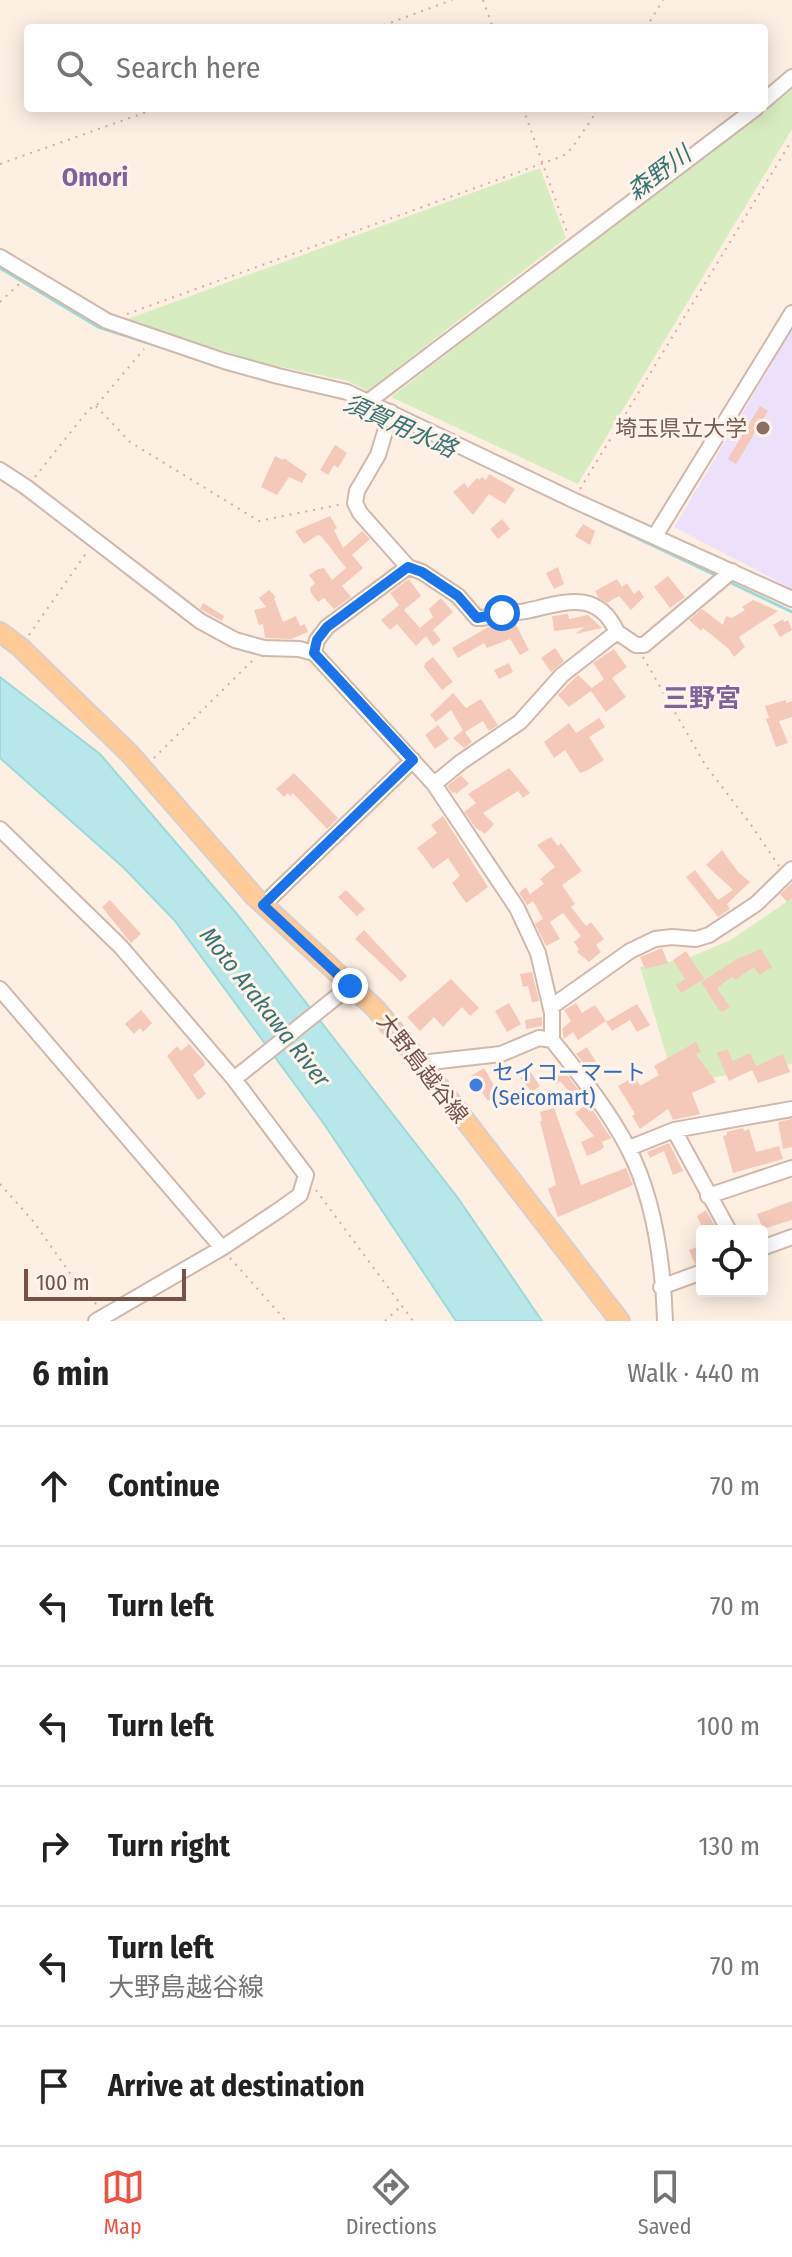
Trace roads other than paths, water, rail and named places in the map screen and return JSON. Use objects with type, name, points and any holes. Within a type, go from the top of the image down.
[{"type":"main road","name":"大野島越谷線","points":[[0,632],[20,647],[130,754],[263,905],[375,1008],[620,1321]]},
{"type":"street","points":[[768,98],[792,77]]},
{"type":"street","points":[[369,401],[751,112]]},
{"type":"street","points":[[0,257],[147,342],[347,392],[573,500],[792,599]]},
{"type":"street","points":[[655,536],[792,313]]},
{"type":"street","points":[[391,412],[382,443],[357,491],[355,503],[360,513],[408,567],[422,572],[458,596],[477,618],[576,602],[594,605],[605,612],[617,632],[636,645],[644,645],[732,571]]},
{"type":"street","points":[[0,470],[200,621],[235,640],[264,648],[299,649],[314,653],[434,784],[517,908],[538,953],[551,1007],[552,1040],[609,1115],[629,1148],[658,1238],[665,1321]]},
{"type":"street","points":[[314,653],[317,640],[327,627],[408,567]]},
{"type":"street","points":[[434,784],[520,722],[562,675],[617,632]]},
{"type":"street","points":[[263,905],[413,760]]},
{"type":"street","points":[[0,829],[121,947],[234,1079],[306,1175],[300,1195],[222,1248],[105,1319]]},
{"type":"street","points":[[551,1007],[630,951],[655,939],[696,939],[709,935],[756,904],[788,872]]},
{"type":"street","points":[[234,1079],[350,986]]},
{"type":"street","points":[[0,989],[222,1248]]},
{"type":"street","points":[[421,1063],[501,1054],[539,1038],[552,1040]]},
{"type":"street","points":[[629,1148],[674,1130],[792,1109]]},
{"type":"street","points":[[674,1130],[725,1225]]},
{"type":"street","points":[[708,1196],[792,1168]]},
{"type":"street","points":[[768,1246],[792,1237]]},
{"type":"street","points":[[661,1287],[696,1274]]},
{"type":"water","name":"Moto Arakawa River","points":[[0,677],[100,754],[237,914],[458,1198],[542,1321],[456,1321],[324,1124],[175,921],[124,868],[0,758]]},
{"type":"waterway","name":"森野川","points":[[669,165],[739,112]]},
{"type":"waterway","name":"須賀用水路","points":[[0,268],[98,327],[183,354]]},
{"type":"waterway","name":"須賀用水路","points":[[409,430],[717,576]]},
{"type":"waterway","name":"須賀用水路","points":[[727,581],[792,612]]},
{"type":"place","name":"埼玉県立大学","points":[[763,428]]},
{"type":"place","name":"セイコーマート (Seicomart)","points":[[476,1085]]},
{"type":"district","name":"Omori","points":[[95,177]]},
{"type":"district","name":"三野宮","points":[[702,698]]}]
